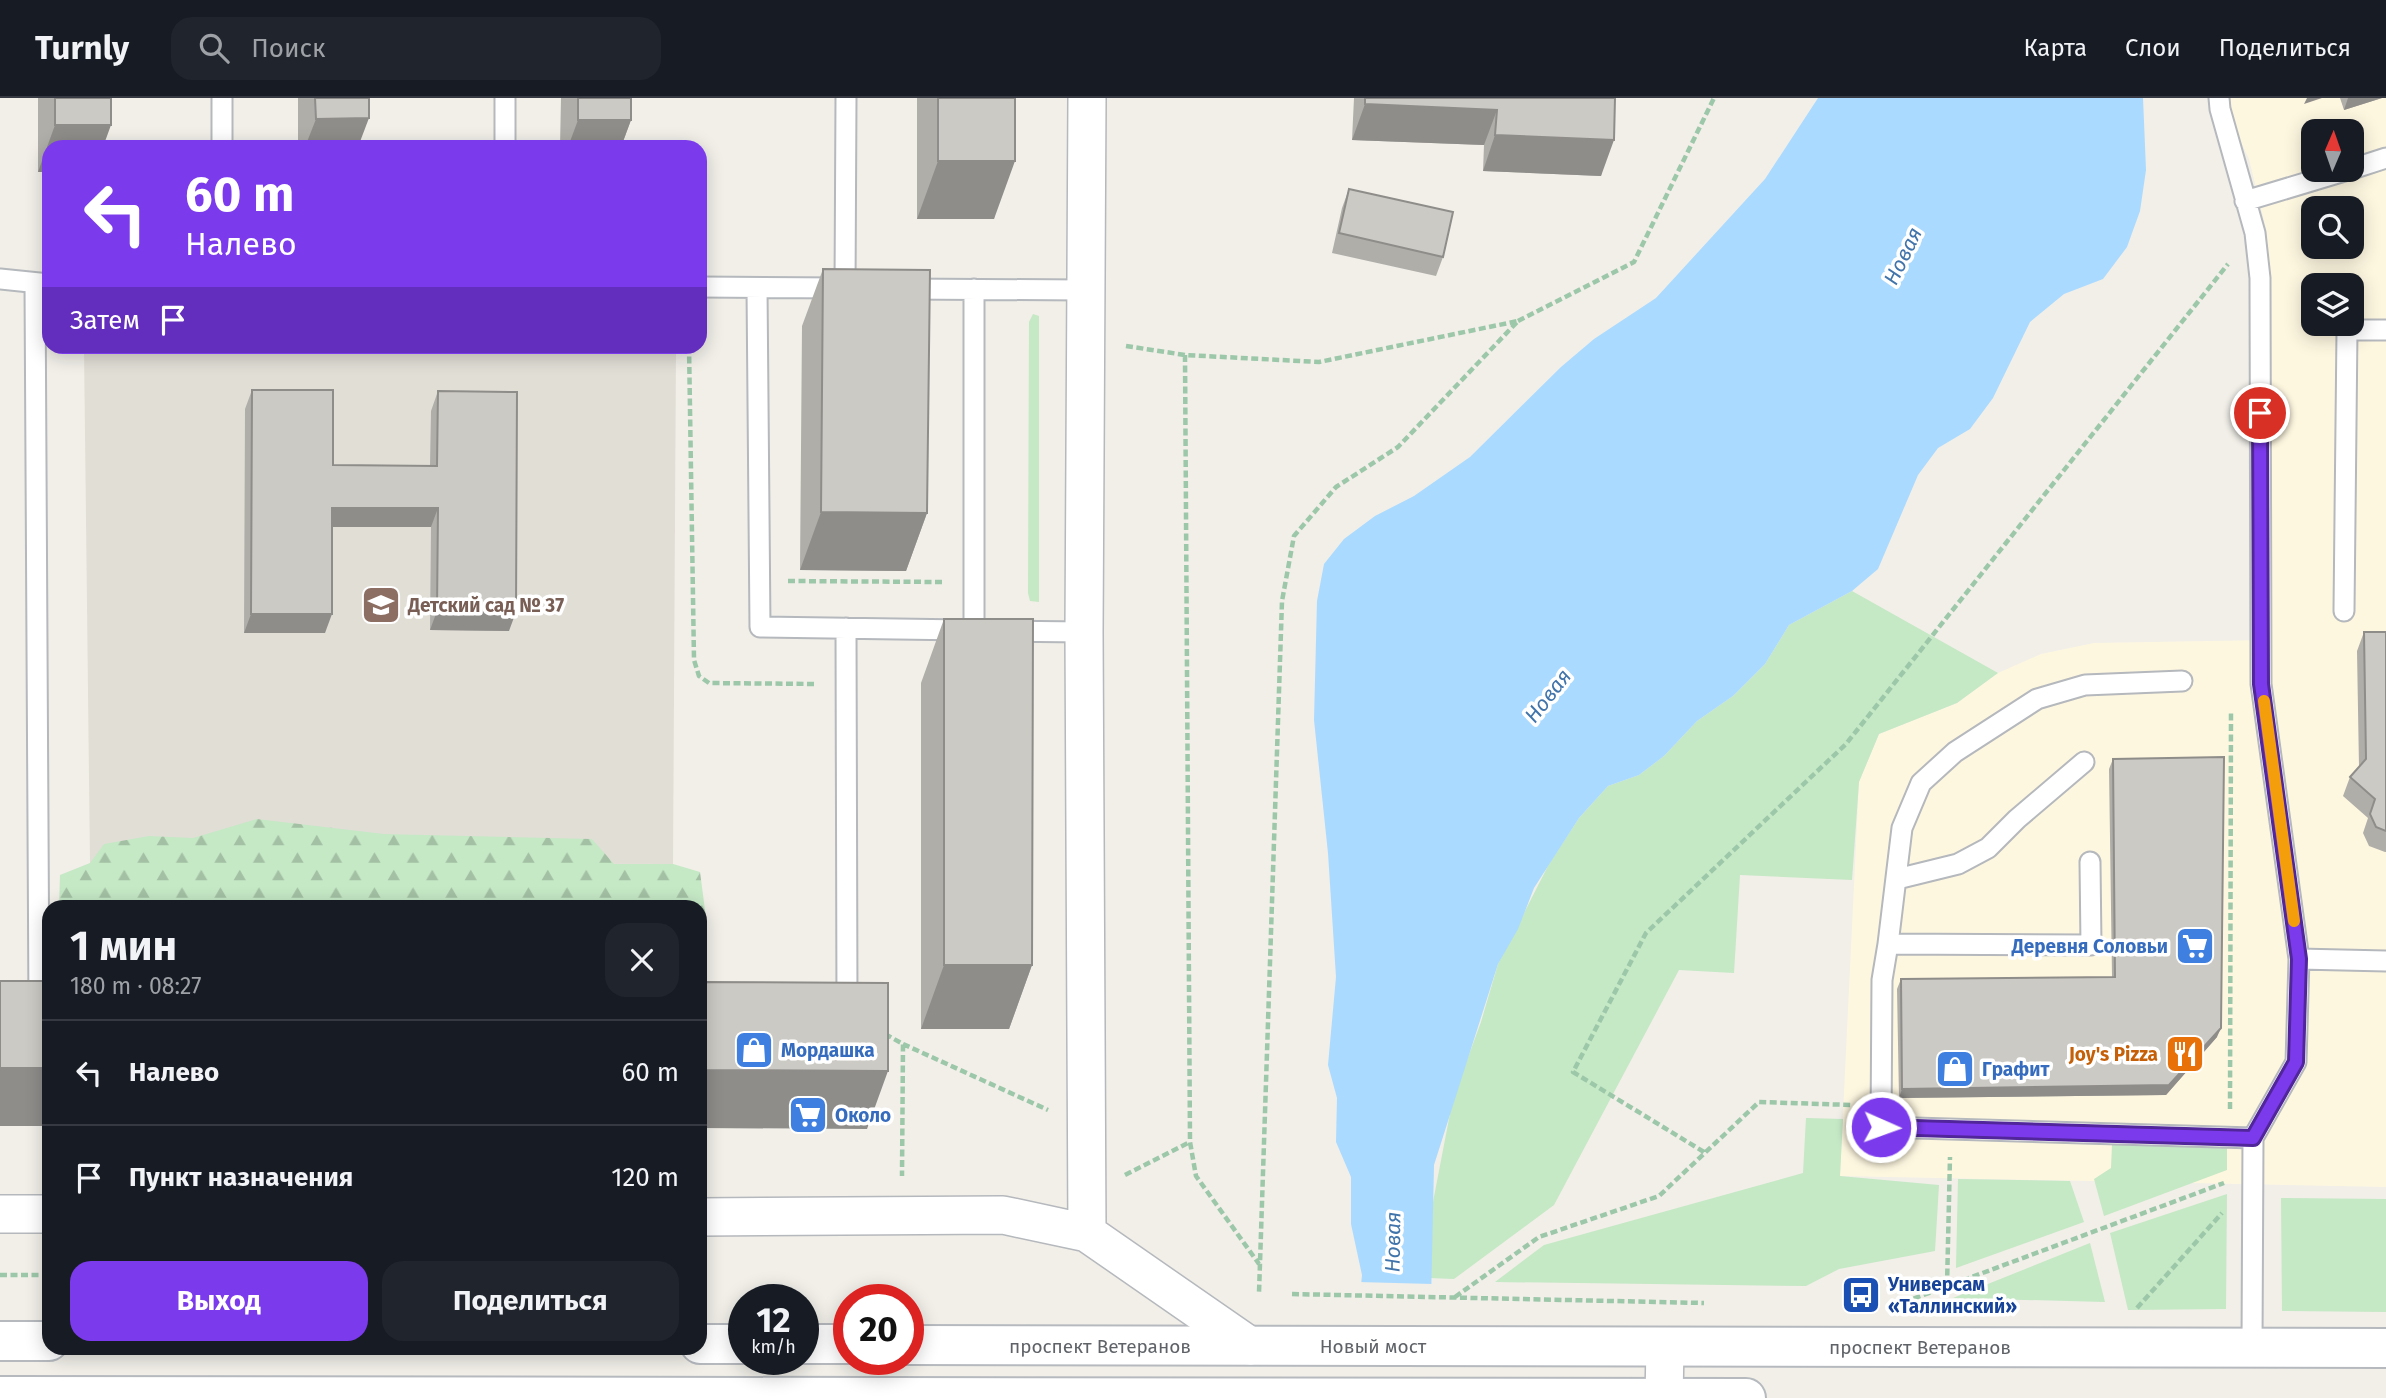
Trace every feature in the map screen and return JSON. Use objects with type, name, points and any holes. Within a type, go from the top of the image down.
[{"type":"main road","points":[[0,1341],[42,1341]]},
{"type":"main road","points":[[707,1344],[728,1344]]},
{"type":"main road","name":"проспект Ветеранов","points":[[924,1345],[1292,1346]]},
{"type":"main road","name":"Новый мост","points":[[1292,1346],[1454,1347]]},
{"type":"main road","name":"проспект Ветеранов","points":[[1454,1347],[2386,1348]]},
{"type":"main road","points":[[0,1396],[1746,1398]]},
{"type":"street","points":[[1087,98],[1084,290],[1087,1233]]},
{"type":"street","points":[[0,1214],[42,1214]]},
{"type":"street","points":[[707,1217],[1003,1215],[1087,1233],[1250,1346]]},
{"type":"street","points":[[1664,1397],[1665,1347]]},
{"type":"lane","points":[[222,98],[222,140]]},
{"type":"lane","points":[[505,98],[505,140]]},
{"type":"lane","points":[[707,287],[852,288],[846,98]]},
{"type":"lane","points":[[2219,98],[2255,233],[2260,278],[2261,684],[2299,959],[2296,1062],[2253,1138],[2252,1348]]},
{"type":"lane","points":[[2364,165],[2386,158]]},
{"type":"lane","points":[[2245,201],[2307,182]]},
{"type":"lane","points":[[0,279],[42,284]]},
{"type":"lane","points":[[757,288],[760,627],[1084,632]]},
{"type":"lane","points":[[884,288],[1084,290]]},
{"type":"lane","points":[[974,289],[974,631]]},
{"type":"lane","points":[[2344,611],[2347,330],[2386,330]]},
{"type":"lane","points":[[42,354],[44,900]]},
{"type":"lane","points":[[840,1012],[846,628]]},
{"type":"lane","points":[[2182,681],[2085,685],[2037,699],[1955,752],[1921,783],[1902,828],[1882,980],[1881,1127],[2253,1138]]},
{"type":"lane","points":[[1897,879],[1958,864],[1988,848],[2017,819],[2084,762]]},
{"type":"lane","points":[[1888,944],[2091,945],[2090,862]]},
{"type":"lane","points":[[2299,959],[2386,961]]},
{"type":"lane","points":[[13,1007],[42,1007]]},
{"type":"path","points":[[1126,346],[1185,355],[1319,362],[1518,321],[1634,262],[1714,98]]},
{"type":"path","points":[[1704,1152],[1573,1072],[1646,933],[1846,744],[2234,258]]},
{"type":"path","points":[[1259,1293],[1282,601],[1294,536],[1336,487],[1398,447],[1518,321]]},
{"type":"path","points":[[689,354],[694,660],[699,676],[709,683],[846,684]]},
{"type":"path","points":[[1185,355],[1190,1142],[1196,1176],[1260,1266]]},
{"type":"path","points":[[759,580],[974,582]]},
{"type":"path","points":[[2230,1078],[2231,785]]},
{"type":"path","points":[[840,1012],[903,1044],[1049,1110]]},
{"type":"path","points":[[902,1176],[903,1044]]},
{"type":"path","points":[[1292,1294],[1454,1298],[1539,1237],[1659,1196],[1759,1102],[1845,1105]]},
{"type":"path","points":[[1947,1286],[1950,1129]]},
{"type":"path","points":[[1120,1178],[1190,1142]]},
{"type":"path","points":[[1890,1307],[2227,1182],[2253,1178]]},
{"type":"path","points":[[2132,1314],[2253,1178]]},
{"type":"path","points":[[0,1275],[42,1275]]},
{"type":"shaded area","points":[[2220,98],[2386,98],[2386,1187],[1840,1176],[1859,782],[1879,734],[1957,703],[1998,673],[2041,654],[2094,643],[2267,640],[2267,233],[2249,159]]},
{"type":"shaded area","name":"Детский сад № 37","points":[[84,354],[676,354],[673,864],[90,863]]},
{"type":"green space","points":[[1033,314],[1039,316],[1039,602],[1030,601],[1028,593],[1029,322]]},
{"type":"green space","points":[[1852,591],[1998,673],[1957,703],[1879,734],[1859,782],[1852,880],[1740,875],[1734,973],[1679,970],[1554,1205],[1454,1279],[1429,1278],[1433,1202],[1453,1098],[1481,1022],[1498,964],[1549,864],[1579,818],[1608,786],[1639,775],[1664,756],[1697,721],[1733,696],[1765,664],[1789,625]]},
{"type":"green space","points":[[257,819],[384,834],[592,839],[614,864],[673,864],[700,872],[704,900],[59,900],[60,875],[90,863],[104,844],[149,836],[193,838]]},
{"type":"green space","points":[[1806,1118],[1843,1119],[1840,1176],[1939,1185],[1935,1251],[1839,1269],[1806,1286],[1495,1282],[1544,1245],[1803,1173]]},
{"type":"green space","points":[[2112,1144],[2227,1146],[2227,1170],[2104,1216],[2094,1179],[2111,1168]]},
{"type":"green space","points":[[1958,1179],[2070,1181],[2084,1222],[1956,1268]]},
{"type":"green space","points":[[2227,1194],[2226,1309],[2128,1310],[2110,1233]]},
{"type":"green space","points":[[2281,1198],[2386,1199],[2386,1312],[2282,1311]]},
{"type":"green space","points":[[2090,1243],[2105,1302],[1953,1298]]},
{"type":"water","name":"Новая","points":[[1818,98],[2143,98],[2146,170],[2140,211],[2127,247],[2103,279],[2064,294],[2030,322],[1993,398],[1970,429],[1938,448],[1918,475],[1878,569],[1852,591],[1789,625],[1765,664],[1733,696],[1697,721],[1664,756],[1639,775],[1608,786],[1579,818],[1534,888],[1518,929],[1498,964],[1434,1165],[1430,1346],[1350,1398],[1362,1275],[1351,1224],[1351,1177],[1336,1142],[1337,1098],[1328,1065],[1336,977],[1328,853],[1314,720],[1317,601],[1324,564],[1344,539],[1375,516],[1414,496],[1470,457],[1561,367],[1594,339],[1656,298],[1765,179]]},
{"type":"pier","points":[[1358,1282],[1433,1284],[1430,1398],[1347,1398]]},
{"type":"building","points":[[55,98],[111,98],[111,125],[55,125]]},
{"type":"building","points":[[315,98],[369,98],[369,118],[316,119]]},
{"type":"building","points":[[578,98],[631,98],[631,120],[578,120]]},
{"type":"building","points":[[938,98],[1015,98],[1015,161],[938,161]]},
{"type":"building","points":[[1365,98],[1615,98],[1614,140],[1495,135],[1497,110],[1365,104]]},
{"type":"building","points":[[1349,189],[1453,212],[1443,257],[1339,233]]},
{"type":"building","points":[[823,269],[930,270],[927,513],[821,512]]},
{"type":"building","points":[[252,390],[333,390],[333,465],[437,466],[438,391],[517,392],[516,612],[437,611],[438,508],[332,508],[332,614],[251,614]]},
{"type":"building","points":[[944,619],[1033,619],[1032,965],[944,965]]},
{"type":"building","points":[[2364,632],[2386,632],[2386,831],[2376,827],[2370,814],[2375,799],[2350,777],[2366,759]]},
{"type":"building","points":[[2224,757],[2221,1028],[2169,1085],[1902,1089],[1901,979],[2115,977],[2113,759]]},
{"type":"building","points":[[0,981],[42,981],[42,1068],[0,1068]]},
{"type":"building","points":[[707,982],[888,983],[888,1071],[707,1070]]},
{"type":"slow traffic","points":[[2264,701],[2294,921]]},
{"type":"place","name":"Детский сад № 37","points":[[381,605]]},
{"type":"place","name":"Деревня Соловьи","points":[[2195,946]]},
{"type":"place","name":"Мордашка","points":[[754,1050]]},
{"type":"place","name":"Joy's Pizza","points":[[2185,1054]]},
{"type":"place","name":"Графит","points":[[1955,1069]]},
{"type":"place","name":"Около","points":[[808,1115]]},
{"type":"place","name":"Универсам «Таллинский»","points":[[1861,1295]]},
{"type":"route","points":[[1881,1127],[2253,1138],[2296,1062],[2299,959],[2261,684],[2260,413]]}]
